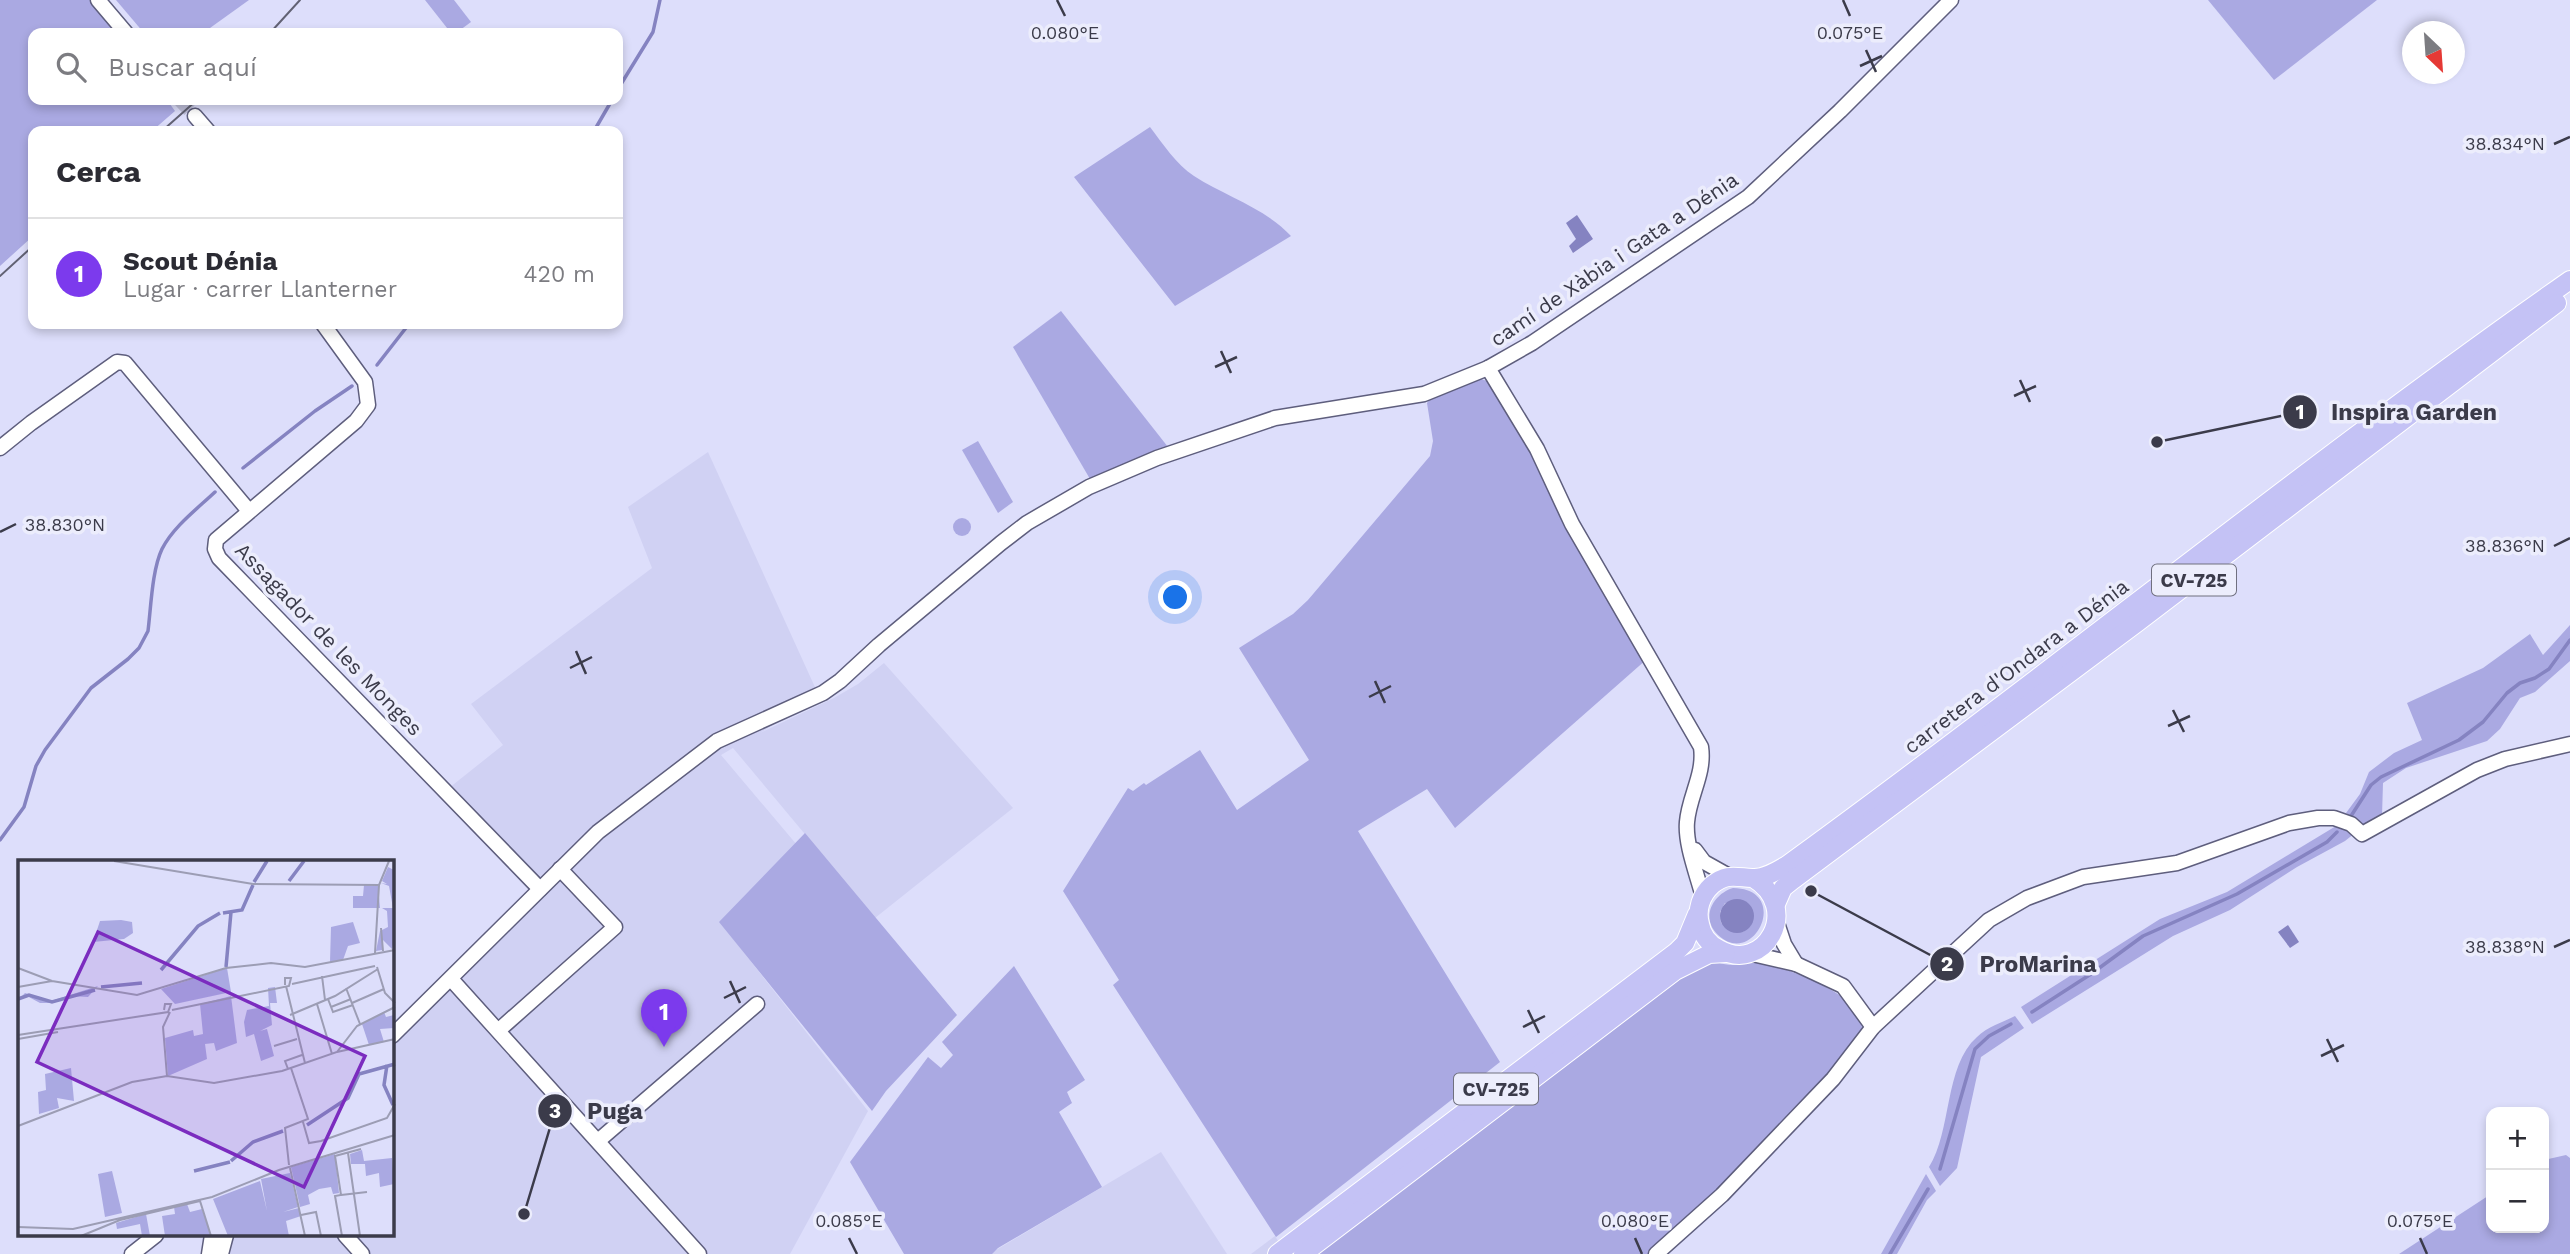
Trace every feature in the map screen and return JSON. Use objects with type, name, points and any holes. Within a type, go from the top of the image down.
[{"type":"main road","name":"carretera d'Ondara a Dénia","points":[[1753,878],[1787,865],[2484,341],[2570,281]]},
{"type":"main road","name":"carretera d'Ondara a Dénia","points":[[1776,904],[1783,888],[1793,880],[2149,614],[2570,293]]},
{"type":"main road","name":"CV-725","points":[[1277,1254],[1676,951],[1690,933],[1709,887],[1729,876],[1753,878]]},
{"type":"main road","points":[[1748,953],[1767,942],[1777,923],[1776,904],[1763,884],[1753,878]]},
{"type":"main road","points":[[1701,903],[1702,932],[1716,948],[1726,953]]},
{"type":"main road","name":"CV-725","points":[[1303,1254],[1675,971],[1709,954],[1748,953]]},
{"type":"street","points":[[98,0],[121,28]]},
{"type":"street","name":"camí de Xàbia i Gata a Dénia","points":[[394,1034],[598,832],[717,741],[822,693],[840,681],[939,593],[1027,523],[1089,487],[1157,458],[1275,418],[1424,394],[1488,368],[1543,336],[1748,197],[1840,111],[1951,0]]},
{"type":"street","points":[[195,116],[204,126]]},
{"type":"street","points":[[2484,341],[2515,313],[2570,272]]},
{"type":"street","name":"Assagador de les Monges","points":[[327,329],[365,382],[369,395],[368,405],[356,421],[216,540],[215,549],[219,558],[540,889]]},
{"type":"street","points":[[0,448],[117,362],[125,363],[249,510]]},
{"type":"street","points":[[1488,368],[1537,449],[1572,524],[1701,747],[1702,769],[1687,820],[1687,841],[1701,903]]},
{"type":"street","points":[[1656,1254],[1722,1195],[1833,1079],[1873,1027],[1989,919],[2027,898],[2083,877],[2177,863],[2273,828],[2308,819],[2340,818],[2362,834],[2477,770],[2505,759],[2570,744]]},
{"type":"street","points":[[1687,841],[1704,862],[1729,876]]},
{"type":"street","points":[[499,1030],[614,927],[560,869]]},
{"type":"street","points":[[1777,923],[1784,944],[1796,964]]},
{"type":"street","points":[[1748,953],[1796,964],[1843,986],[1873,1027]]},
{"type":"street","points":[[451,979],[699,1254]]},
{"type":"street","points":[[598,1141],[757,1004]]},
{"type":"street","points":[[132,1254],[155,1236]]},
{"type":"street","points":[[209,1254],[212,1236]]},
{"type":"street","points":[[221,1254],[226,1236]]},
{"type":"street","points":[[346,1236],[362,1254]]},
{"type":"shaded area","points":[[0,0],[90,0],[111,28],[28,28],[28,105],[171,105],[175,111],[158,126],[28,126],[28,241],[0,266]]},
{"type":"shaded area","points":[[116,0],[249,0],[210,28],[140,28]]},
{"type":"shaded area","points":[[425,0],[454,0],[471,22],[463,28],[447,28]]},
{"type":"shaded area","points":[[2208,0],[2377,0],[2274,80]]},
{"type":"shaded area","points":[[1150,127],[1187,171],[1257,210],[1291,236],[1175,306],[1074,177]]},
{"type":"shaded area","points":[[1577,215],[1593,239],[1573,253],[1569,246],[1576,239],[1566,223]]},
{"type":"shaded area","points":[[1061,311],[1168,447],[1090,479],[1013,347]]},
{"type":"shaded area","points":[[1481,379],[1496,390],[1647,659],[1455,828],[1427,789],[1358,831],[1500,1062],[1276,1237],[1113,985],[1119,980],[1063,891],[1128,788],[1133,791],[1144,783],[1146,785],[1200,750],[1237,810],[1309,760],[1239,648],[1293,614],[1308,600],[1430,456],[1433,441],[1427,403],[1431,398]]},
{"type":"shaded area","points":[[978,441],[1013,502],[998,513],[962,450]]},
{"type":"shaded area","points":[[708,452],[819,696],[760,733],[834,698],[858,684],[884,663],[1013,808],[875,918],[733,748],[721,755],[797,845],[720,922],[868,1111],[790,1254],[215,1254],[219,1236],[394,1236],[394,1044],[539,899],[439,796],[503,745],[471,704],[652,568],[628,507]]},
{"type":"shaded area","points":[[962,518],[968,521],[971,527],[968,533],[962,536],[956,533],[953,527],[956,521]]},
{"type":"shaded area","points":[[2570,625],[2570,661],[2535,692],[2520,698],[2500,729],[2487,741],[2406,768],[2383,783],[2382,816],[2364,825],[2346,813],[2360,794],[2369,772],[2394,753],[2422,740],[2407,703],[2483,668],[2530,634],[2543,655]]},
{"type":"shaded area","points":[[2336,826],[2355,833],[2230,910],[2173,936],[2032,1024],[2021,1007],[2160,919],[2227,892]]},
{"type":"shaded area","points":[[805,833],[957,1015],[886,1091],[872,1111],[719,922]]},
{"type":"shaded area","points":[[1733,888],[1751,892],[1761,901],[1764,912],[1761,925],[1754,935],[1744,942],[1731,943],[1718,935],[1710,921],[1711,907],[1726,891]],"holes":[[[1725,903],[1751,925],[1743,932],[1721,923],[1720,912]]]},
{"type":"shaded area","points":[[1737,899],[1749,904],[1754,916],[1749,928],[1737,933],[1725,928],[1720,916],[1725,904]]},
{"type":"shaded area","points":[[2288,925],[2299,942],[2290,948],[2278,932]]},
{"type":"shaded area","points":[[1717,962],[1730,965],[1768,963],[1808,979],[1844,998],[1859,1017],[1862,1028],[1854,1046],[1840,1064],[1791,1117],[1752,1158],[1648,1254],[1318,1254],[1687,974],[1706,964]]},
{"type":"shaded area","points":[[1014,966],[1085,1080],[1067,1092],[1072,1103],[1059,1112],[1102,1187],[992,1254],[904,1254],[850,1162],[928,1057],[941,1068],[953,1055],[942,1042]]},
{"type":"shaded area","points":[[2015,1016],[2024,1028],[1981,1057],[1957,1168],[1940,1186],[1929,1167],[1942,1136],[1959,1064],[1966,1049],[1981,1033]]},
{"type":"shaded area","points":[[1161,1152],[1227,1254],[991,1253]]},
{"type":"shaded area","points":[[2566,1155],[2570,1158],[2570,1254],[2399,1254],[2486,1197],[2486,1233],[2549,1233],[2549,1159]]},
{"type":"shaded area","points":[[1926,1174],[1936,1191],[1927,1200],[1897,1254],[1881,1254]]},
{"type":"shaded area","points":[[1275,1236],[1286,1254],[1251,1254]]},
{"type":"waterway","points":[[623,81],[653,32],[660,0]]},
{"type":"waterway","points":[[597,126],[609,105]]},
{"type":"waterway","points":[[377,365],[405,329]]},
{"type":"waterway","points":[[243,468],[315,411],[352,386]]},
{"type":"waterway","points":[[0,840],[24,807],[36,766],[45,750],[91,688],[139,648],[148,631],[154,578],[162,549],[179,526],[215,492]]},
{"type":"waterway","points":[[2351,816],[2371,785],[2381,777],[2459,740],[2483,722],[2507,693],[2520,683],[2549,669],[2570,640]]},
{"type":"waterway","points":[[2032,1012],[2143,936],[2237,894],[2327,842],[2337,832]]},
{"type":"waterway","points":[[1940,1169],[1975,1049],[1989,1036],[2011,1024]]},
{"type":"waterway","points":[[1890,1254],[1928,1189]]},
{"type":"tunnel","points":[[185,105],[195,116]]},
{"type":"tram line","points":[[275,28],[300,0]]},
{"type":"tram line","points":[[168,126],[191,105]]},
{"type":"tram line","points":[[0,276],[28,251]]},
{"type":"place","name":"Inspira Garden","points":[[2157,442]]},
{"type":"place","name":"ProMarina","points":[[1811,891]]},
{"type":"place","name":"Scout Dénia","points":[[664,1047]]},
{"type":"place","name":"Puga","points":[[524,1214]]}]
